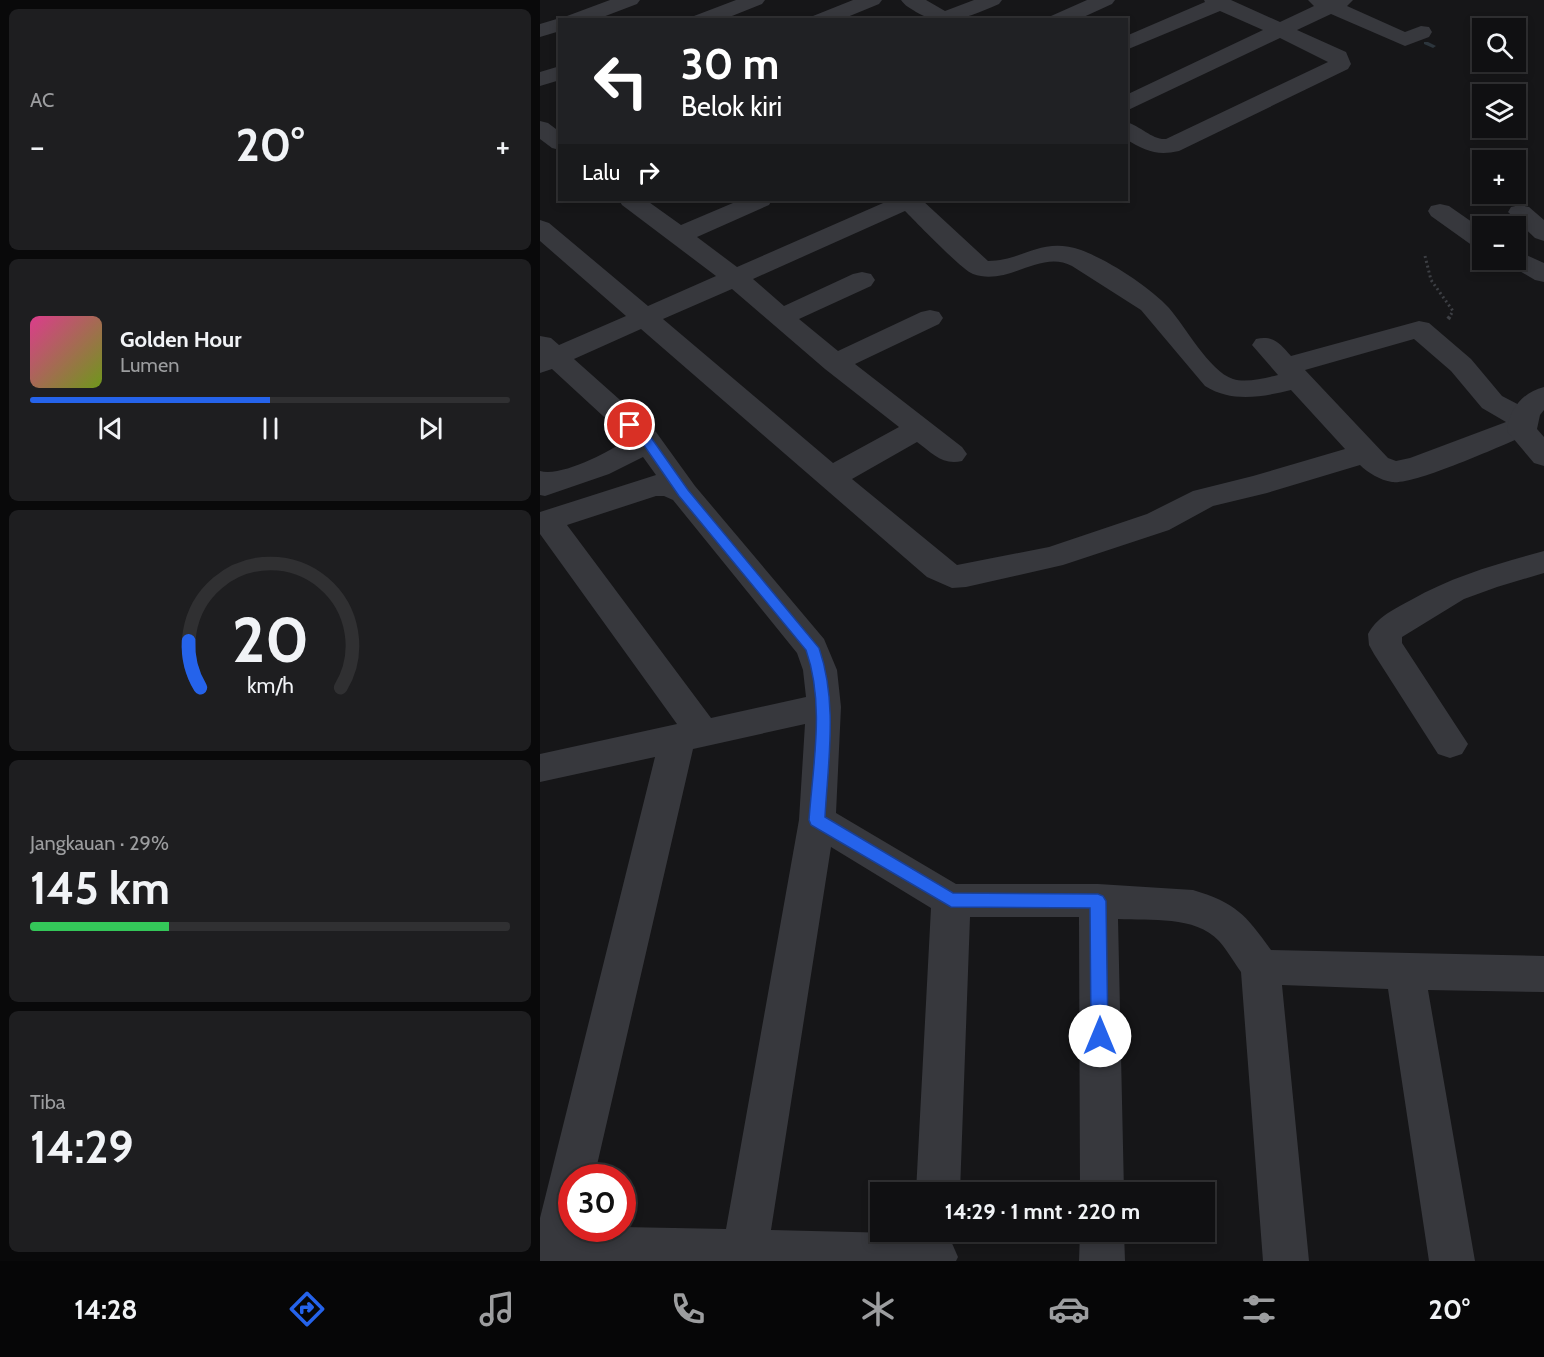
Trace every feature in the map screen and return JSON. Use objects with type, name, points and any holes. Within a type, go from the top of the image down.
[{"type":"street","points":[[580,18],[630,0]]},
{"type":"street","points":[[706,18],[755,0]]},
{"type":"street","points":[[831,18],[872,0]]},
{"type":"street","points":[[911,0],[943,18]]},
{"type":"street","points":[[947,18],[992,0]]},
{"type":"street","points":[[1063,18],[1105,0]]},
{"type":"street","points":[[1128,103],[1279,31],[1330,2],[1405,40],[1422,32],[1355,0]]},
{"type":"street","points":[[1128,43],[1217,2],[1338,57],[1340,64],[1171,146],[1155,147],[1128,130]]},
{"type":"street","points":[[540,31],[558,25]]},
{"type":"street","points":[[540,79],[558,73]]},
{"type":"street","points":[[558,120],[540,127],[558,141]]},
{"type":"street","points":[[632,201],[733,276],[835,363],[952,454]]},
{"type":"street","points":[[680,235],[758,201]]},
{"type":"street","points":[[745,1252],[817,820],[824,707],[820,670],[812,648],[684,493],[646,440],[545,354],[644,317],[906,201]]},
{"type":"street","points":[[909,201],[980,268],[996,268],[1063,252],[1079,260],[1149,304],[1166,321],[1203,370],[1220,384],[1232,388],[1255,388],[1293,372],[1419,328],[1461,365],[1492,402],[1522,423]]},
{"type":"street","points":[[1440,212],[1472,234]]},
{"type":"street","points":[[1520,213],[1544,233]]},
{"type":"street","points":[[540,228],[938,569],[955,577],[1028,563],[1081,549],[1158,522],[1204,498],[1273,481],[1365,453]]},
{"type":"street","points":[[1526,264],[1544,274]]},
{"type":"street","points":[[781,317],[862,280]]},
{"type":"street","points":[[835,363],[930,318]]},
{"type":"street","points":[[1266,345],[1365,453],[1385,470],[1404,471],[1417,468],[1522,423]]},
{"type":"street","points":[[1544,396],[1530,406],[1522,423],[1524,435],[1544,456]]},
{"type":"street","points":[[830,478],[919,428]]},
{"type":"street","points":[[576,1164],[690,734],[550,520],[543,484],[608,462],[638,448],[646,440]]},
{"type":"street","points":[[550,520],[651,486],[663,485],[684,493]]},
{"type":"street","points":[[1450,744],[1386,645],[1385,634],[1393,625],[1453,591],[1487,578],[1544,562]]},
{"type":"street","points":[[544,758],[690,734],[824,707]]},
{"type":"street","points":[[817,820],[951,900],[1098,901],[1184,906],[1206,911],[1233,929],[1260,967],[1286,1261]]},
{"type":"street","points":[[938,1182],[951,900]]},
{"type":"street","points":[[1098,901],[1102,1182]]},
{"type":"street","points":[[1260,967],[1544,974]]},
{"type":"street","points":[[1406,972],[1452,1261]]},
{"type":"street","points":[[558,1218],[548,1247],[745,1252],[935,1250]]},
{"type":"street","points":[[1102,1242],[1102,1261]]},
{"type":"path","points":[[1419,328],[1450,318],[1453,310],[1431,280],[1425,256]]},
{"type":"waterway","points":[[1426,43],[1433,46]]},
{"type":"route","points":[[630,425],[645,439],[684,493],[812,648],[820,670],[824,707],[817,820],[951,900],[1098,901],[1100,1036]]}]
